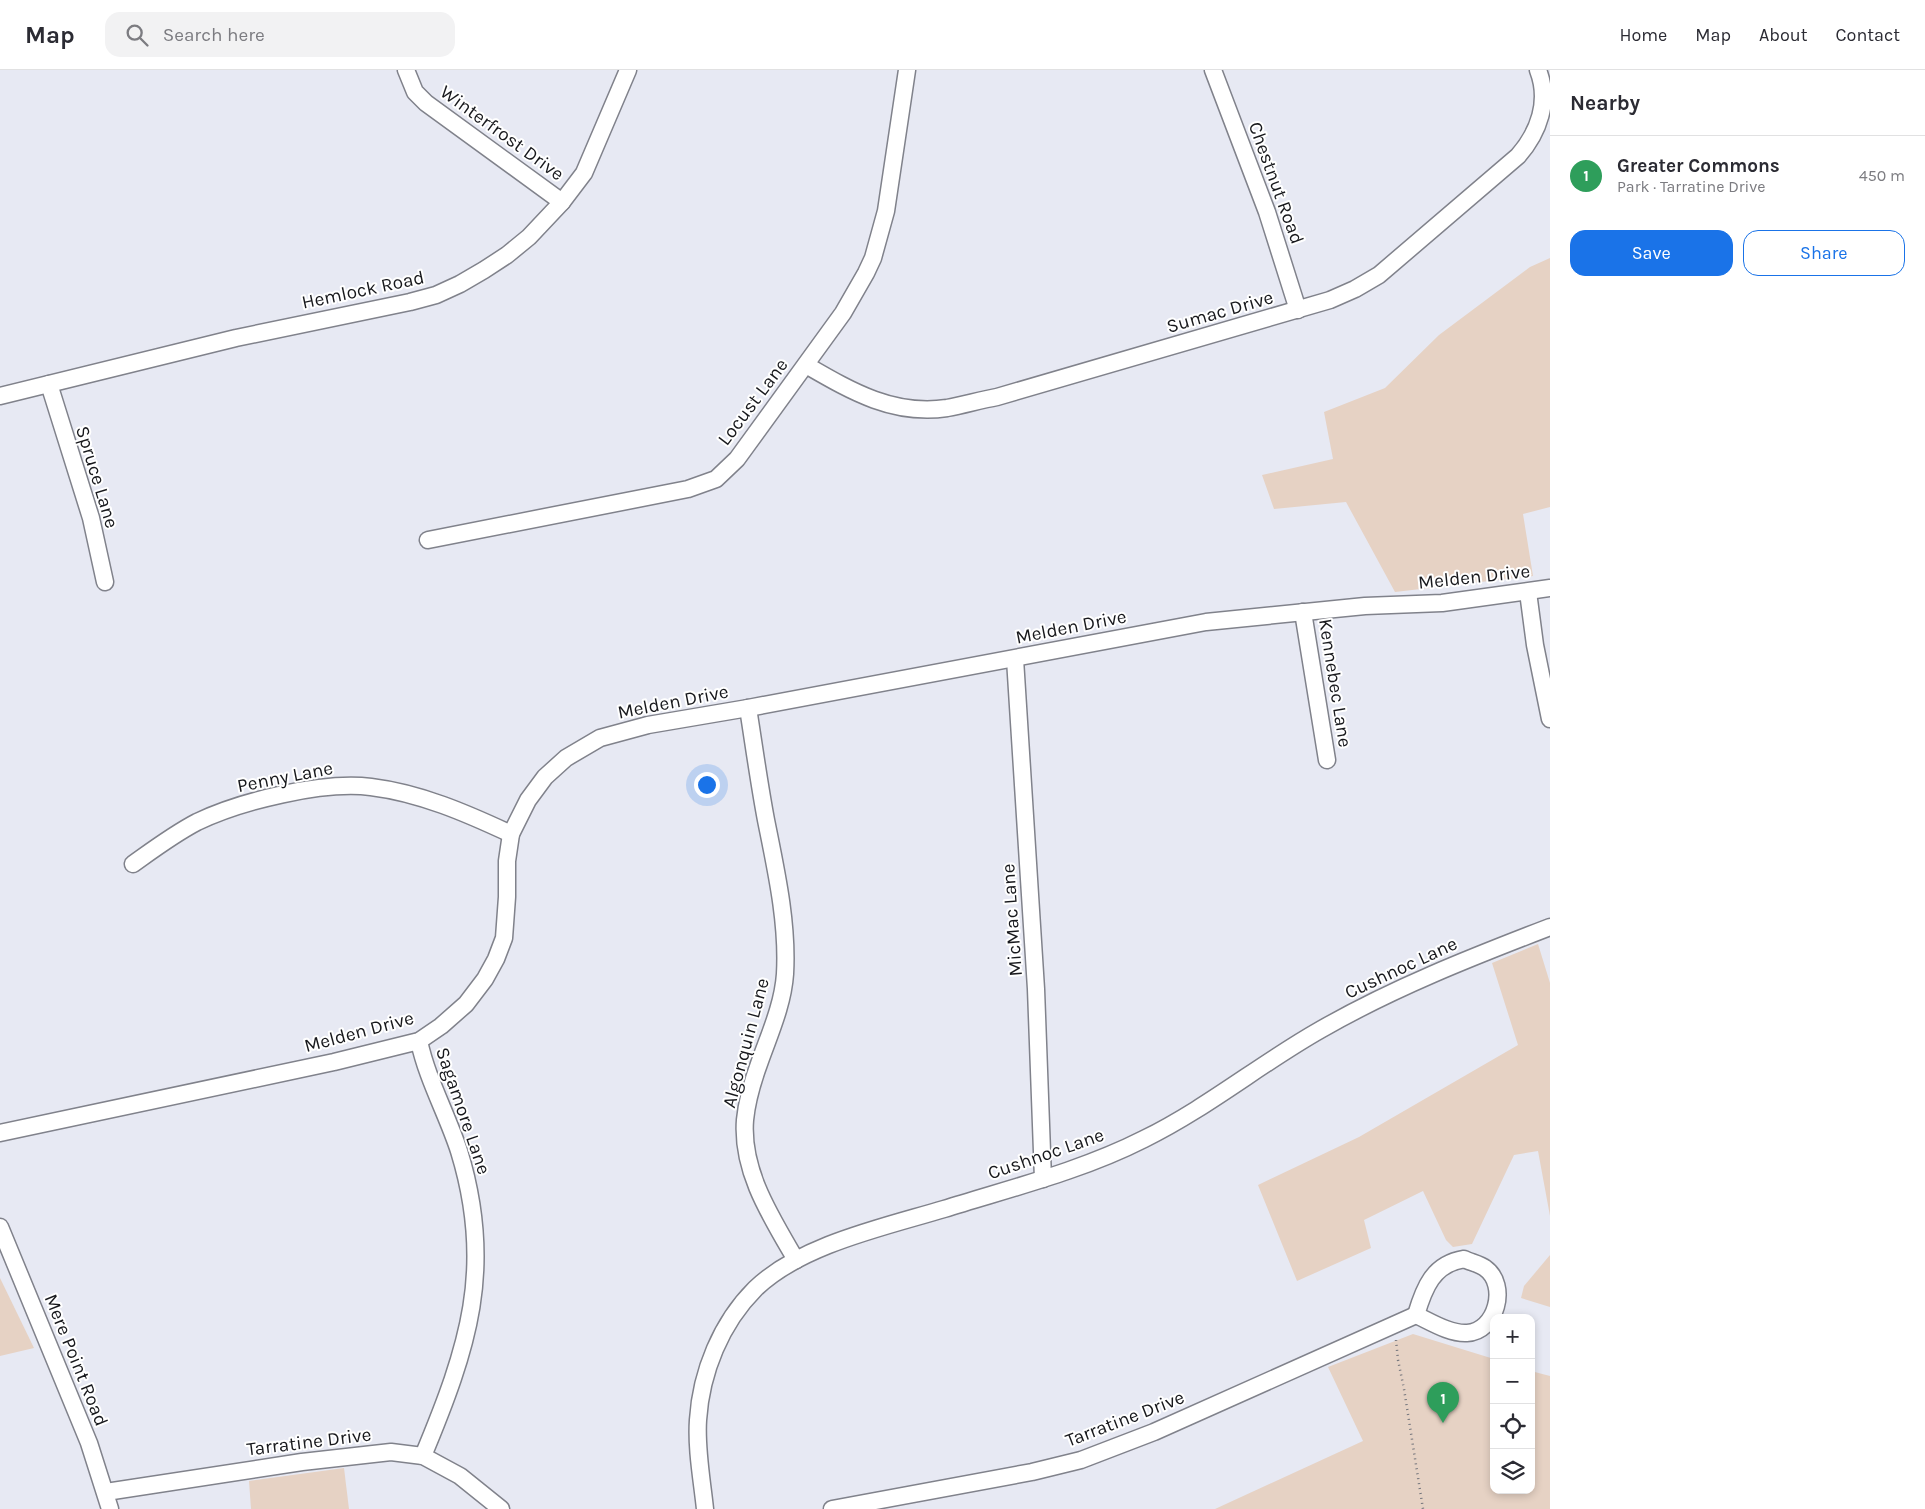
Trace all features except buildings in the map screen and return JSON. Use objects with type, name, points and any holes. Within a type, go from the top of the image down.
[{"type":"street","name":"Winterfrost Drive","points":[[406,70],[415,92],[426,103],[562,202]]},
{"type":"street","name":"Hemlock Road","points":[[0,396],[201,346],[410,302],[436,295],[460,284],[507,255],[529,237],[562,202],[584,173],[628,70]]},
{"type":"street","name":"Locust Lane","points":[[428,540],[688,489],[716,479],[737,459],[843,313],[873,258],[886,210],[907,70]]},
{"type":"street","name":"Chestnut Road","points":[[1213,70],[1267,212],[1298,310]]},
{"type":"street","name":"Sumac Drive","points":[[806,365],[870,399],[895,406],[947,408],[997,397],[1330,300],[1355,289],[1379,275],[1518,156],[1536,130],[1542,113],[1544,96],[1538,70]]},
{"type":"street","name":"Spruce Lane","points":[[49,384],[91,518],[105,582]]},
{"type":"street","name":"Melden Drive","points":[[0,1133],[342,1060],[419,1041],[441,1026],[466,1004],[486,979],[496,959],[504,938],[507,861],[511,834],[528,800],[545,777],[577,750],[600,738],[624,731],[714,713],[1015,659],[1206,622],[1365,606],[1442,603],[1550,588]]},
{"type":"street","points":[[1528,592],[1535,646],[1550,719]]},
{"type":"street","name":"Kennebec Lane","points":[[1303,612],[1327,760]]},
{"type":"street","name":"MicMac Lane","points":[[1015,659],[1036,989],[1043,1178]]},
{"type":"street","name":"Algonquin Lane","points":[[748,708],[782,907],[785,975],[774,1023],[751,1086],[745,1120],[745,1138],[751,1173],[764,1203],[796,1260]]},
{"type":"street","name":"Penny Lane","points":[[133,864],[174,835],[220,812],[269,798],[320,788],[345,786],[395,791],[469,814],[511,834]]},
{"type":"street","name":"Cushnoc Lane","points":[[705,1509],[698,1422],[702,1386],[713,1354],[727,1325],[746,1299],[766,1279],[796,1260],[862,1234],[1043,1178],[1110,1155],[1161,1130],[1215,1099],[1317,1032],[1352,1012],[1459,962],[1550,927]]},
{"type":"street","name":"Sagamore Lane","points":[[419,1041],[422,1055],[446,1116],[468,1181],[476,1251],[475,1287],[470,1322],[462,1355],[423,1456]]},
{"type":"street","name":"Mere Point Road","points":[[0,1227],[89,1443],[110,1509]]},
{"type":"street","points":[[1464,1259],[1485,1268],[1494,1278],[1497,1292],[1495,1308],[1489,1322],[1480,1330],[1458,1333],[1416,1316],[1432,1276],[1442,1266],[1452,1261],[1464,1259]]},
{"type":"street","name":"Tarratine Drive","points":[[832,1509],[1032,1472],[1081,1460],[1154,1432],[1416,1316]]},
{"type":"street","name":"Tarratine Drive","points":[[106,1492],[302,1462],[391,1452],[423,1456],[460,1476],[501,1509]]},
{"type":"path","points":[[1394,1325],[1423,1509]]},
{"type":"shaded area","points":[[1550,258],[1550,507],[1523,514],[1533,576],[1395,592],[1346,502],[1274,509],[1262,475],[1333,459],[1324,412],[1385,388],[1439,335],[1530,267]]},
{"type":"shaded area","points":[[1538,944],[1550,983],[1550,1216],[1538,1151],[1514,1155],[1472,1244],[1453,1247],[1446,1240],[1423,1191],[1364,1220],[1371,1248],[1297,1281],[1258,1185],[1359,1137],[1518,1045],[1492,963]]},
{"type":"shaded area","points":[[1550,1255],[1550,1307],[1521,1298],[1524,1286]]},
{"type":"shaded area","points":[[0,1278],[34,1348],[0,1356]]},
{"type":"shaded area","points":[[1413,1334],[1490,1358],[1490,1494],[1535,1494],[1535,1372],[1550,1376],[1550,1509],[1215,1509],[1363,1441],[1328,1367]]},
{"type":"shaded area","points":[[344,1468],[349,1509],[251,1509],[249,1481]]},
{"type":"place","name":"Greater Commons","points":[[1443,1423]]}]
